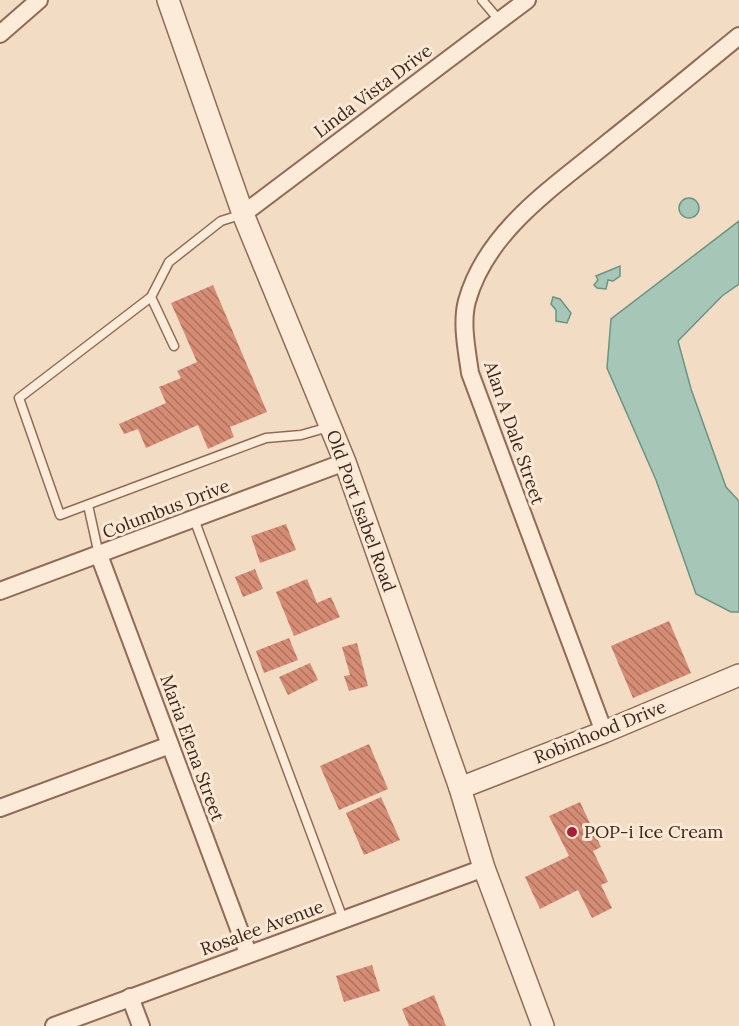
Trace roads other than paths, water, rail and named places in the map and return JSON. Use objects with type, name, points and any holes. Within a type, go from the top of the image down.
[{"type":"street","points":[[0,34],[39,0]]},
{"type":"street","name":"Old Port Isabel Road","points":[[168,0],[243,214],[345,462],[460,788],[484,868],[543,1026]]},
{"type":"street","name":"Linda Vista Drive","points":[[243,214],[527,0]]},
{"type":"street","name":"Alan A Dale Street","points":[[604,732],[470,373],[465,336],[466,302],[481,265],[503,234],[535,203],[739,36]]},
{"type":"street","name":"Columbus Drive","points":[[0,591],[345,462]]},
{"type":"street","name":"Maria Elena Street","points":[[99,555],[248,953]]},
{"type":"street","name":"Robinhood Drive","points":[[460,788],[604,732],[739,675]]},
{"type":"street","points":[[0,808],[170,745]]},
{"type":"street","name":"Rosalee Avenue","points":[[54,1026],[484,868]]},
{"type":"street","points":[[130,998],[141,1026]]},
{"type":"lane","points":[[482,0],[499,20]]},
{"type":"lane","points":[[243,214],[221,220],[169,262],[151,297],[19,398],[60,515],[266,438],[301,435],[330,427]]},
{"type":"lane","points":[[151,297],[174,346]]},
{"type":"lane","points":[[88,505],[99,555]]},
{"type":"lane","points":[[194,519],[343,919]]},
{"type":"place","name":"POP-i Ice Cream","points":[[572,832]]}]
